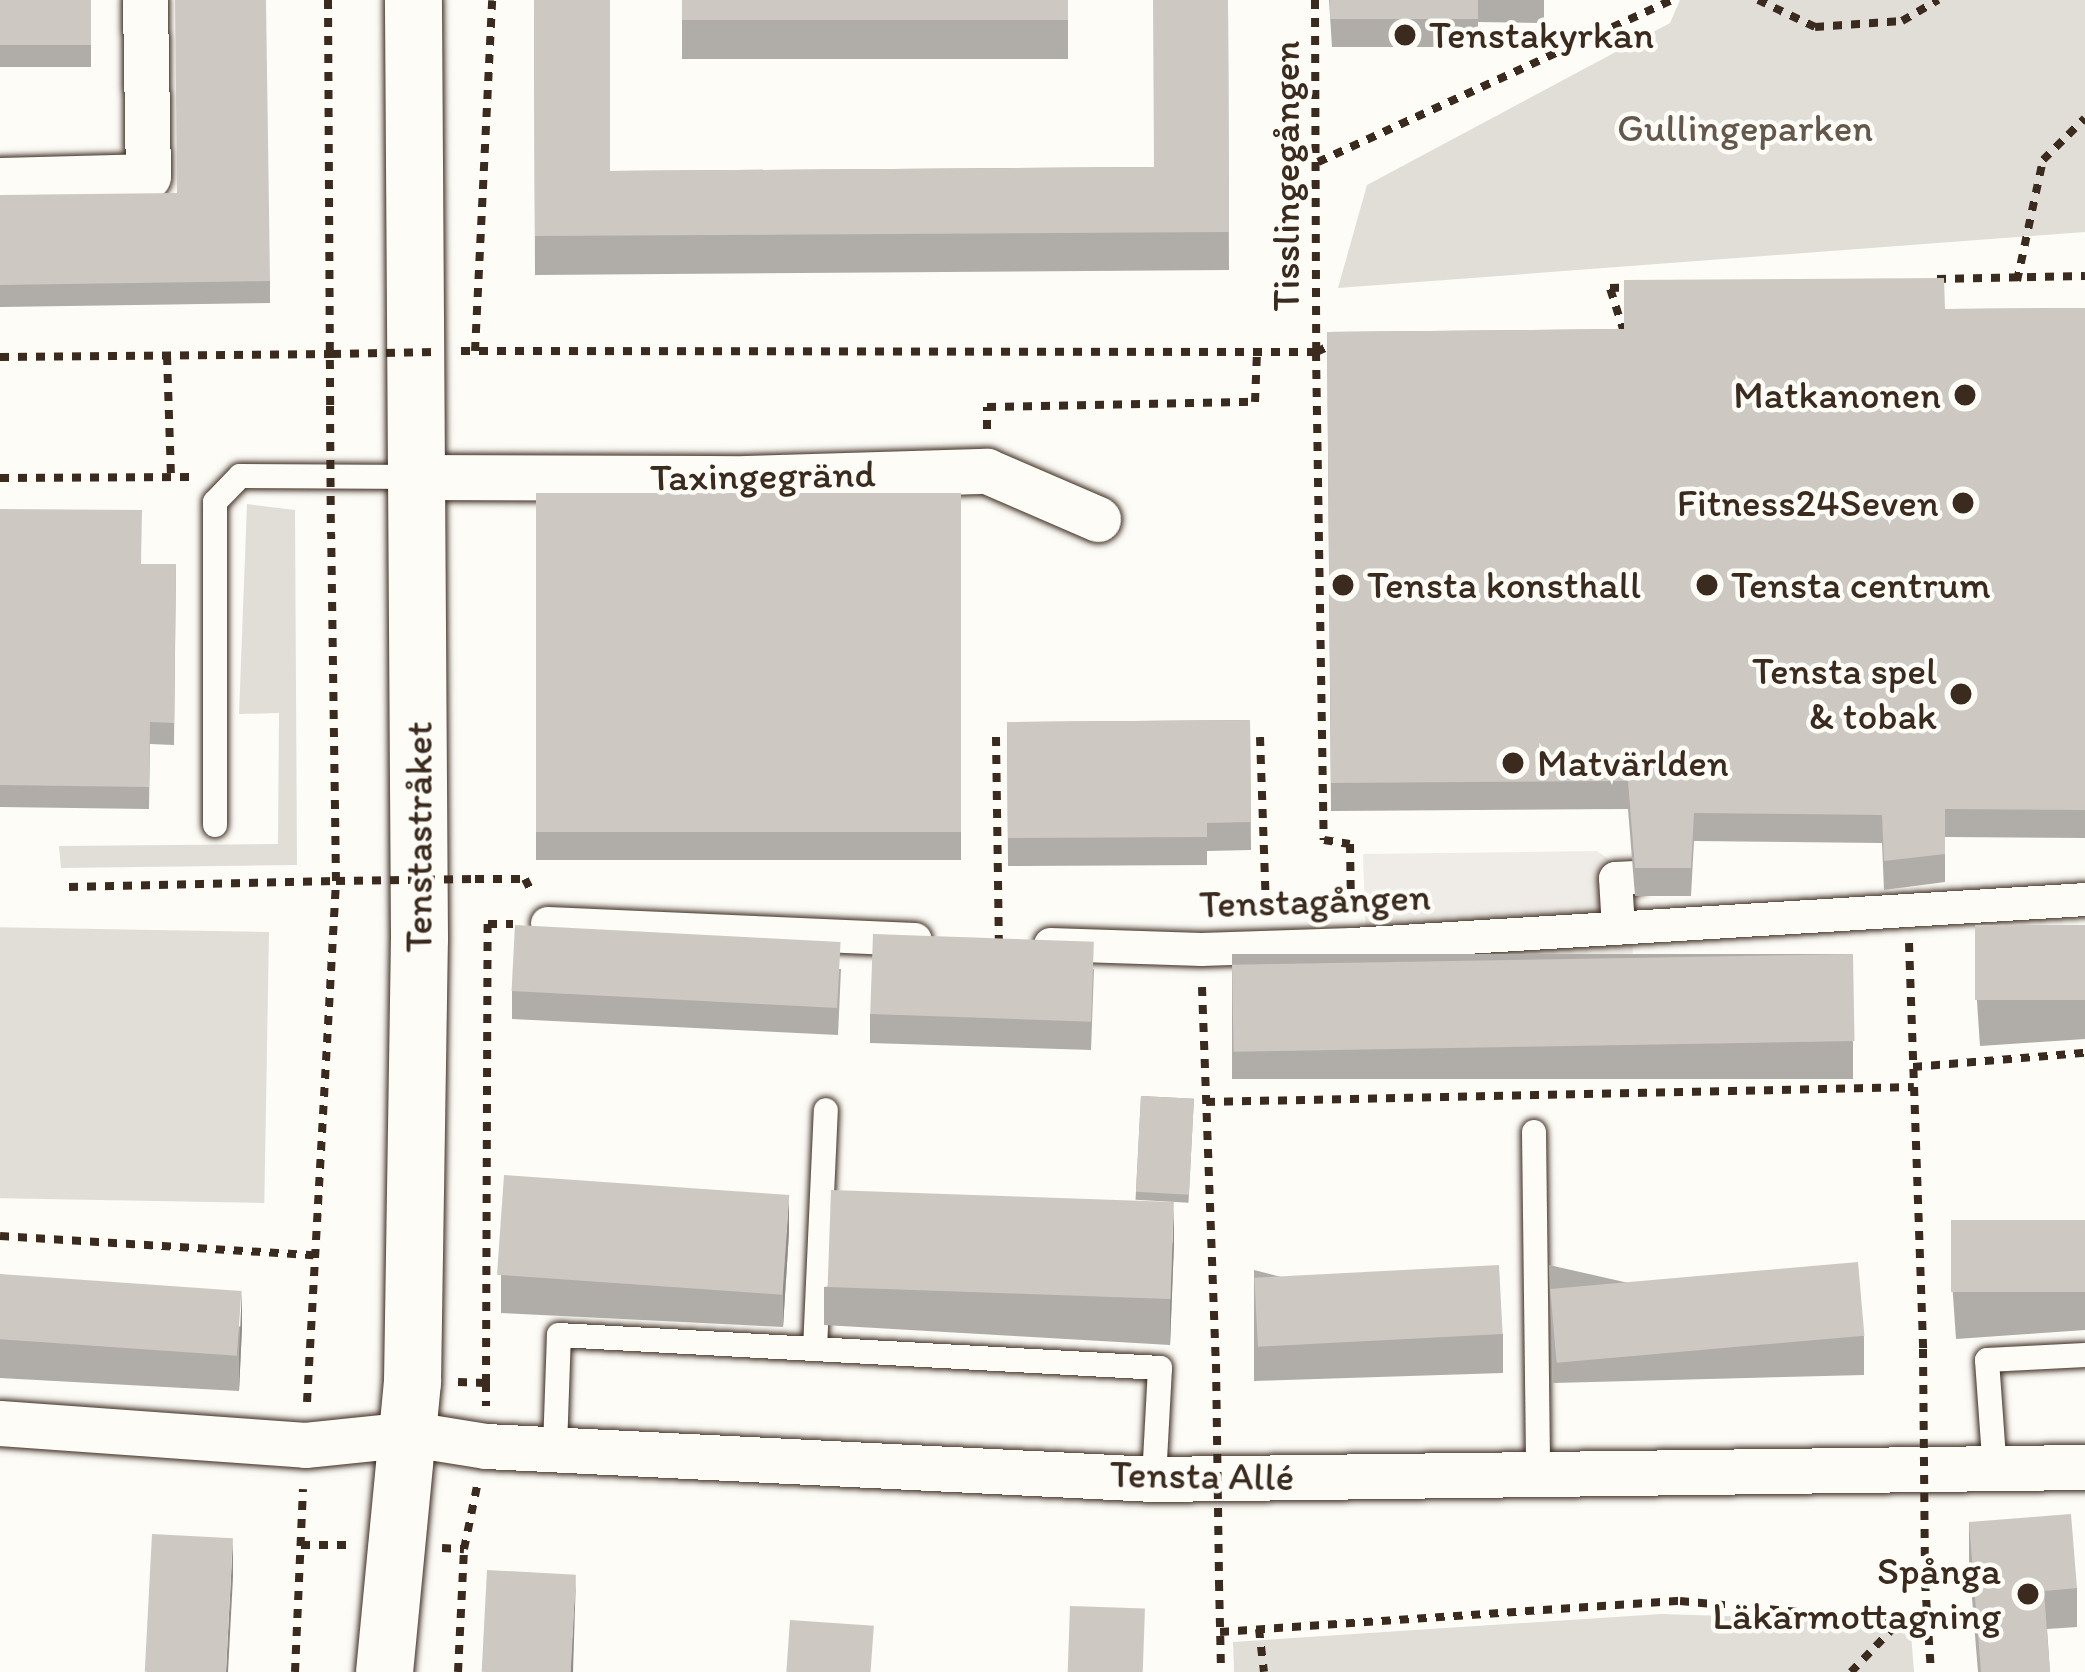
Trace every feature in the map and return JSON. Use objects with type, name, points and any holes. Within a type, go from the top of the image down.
[{"type":"street","points":[[0,180],[148,176],[145,0]]},
{"type":"street","name":"Tenstastråket","points":[[384,1672],[411,1434],[419,938],[413,0]]},
{"type":"street","name":"Taxingegränd","points":[[418,477],[746,490],[987,471],[1098,519]]},
{"type":"street","points":[[1618,928],[1615,878],[1635,877]]},
{"type":"street","name":"Tenstagången","points":[[999,943],[1268,948],[2085,899]]},
{"type":"street","points":[[548,923],[952,940]]},
{"type":"street","name":"Tensta Allé","points":[[0,1423],[411,1434],[486,1446],[1154,1478],[1995,1472],[2085,1467]]},
{"type":"lane","points":[[215,825],[215,502],[239,476],[418,477]]},
{"type":"lane","points":[[814,1349],[826,1110]]},
{"type":"lane","points":[[1534,1132],[1538,1476]]},
{"type":"lane","points":[[555,1448],[559,1335],[1160,1368],[1154,1478]]},
{"type":"lane","points":[[1995,1472],[1987,1360],[2085,1355]]},
{"type":"path","points":[[295,1672],[313,1255],[336,881],[328,0]]},
{"type":"path","points":[[475,351],[493,0]]},
{"type":"path","name":"Tisslingegången","points":[[1315,0],[1316,352],[1353,336]]},
{"type":"path","points":[[1318,162],[1672,0]]},
{"type":"path","points":[[1758,0],[1815,27],[1902,21],[1938,0]]},
{"type":"path","points":[[2017,281],[2043,160],[2085,118]]},
{"type":"path","points":[[1915,280],[2085,276]]},
{"type":"path","points":[[1601,332],[1624,332],[1610,288],[1657,286]]},
{"type":"path","points":[[0,357],[436,352]]},
{"type":"path","points":[[987,471],[987,407],[1255,402],[1257,352]]},
{"type":"path","points":[[167,356],[171,477]]},
{"type":"path","points":[[0,478],[239,476]]},
{"type":"path","points":[[995,737],[999,943]]},
{"type":"path","points":[[1260,737],[1268,948]]},
{"type":"path","points":[[69,887],[525,880],[548,923],[488,924],[486,1383]]},
{"type":"path","points":[[1907,910],[1930,1672]]},
{"type":"path","points":[[1201,949],[1221,1672]]},
{"type":"path","points":[[1913,1067],[2085,1053]]},
{"type":"path","points":[[1206,1102],[1914,1087]]},
{"type":"path","points":[[0,1236],[313,1255]]},
{"type":"path","points":[[458,1672],[464,1549]]},
{"type":"path","points":[[1220,1632],[1680,1601],[1927,1624]]},
{"type":"path","points":[[1851,1672],[1900,1621]]},
{"type":"path","points":[[1259,1629],[1264,1672]]},
{"type":"shaded area","points":[[1597,851],[1635,877],[1632,971],[1367,976],[1363,854]]},
{"type":"green space","name":"Gullingeparken","points":[[1680,0],[2085,0],[2085,232],[1338,288],[1367,185],[1670,23]]},
{"type":"green space","points":[[247,504],[295,510],[297,865],[61,868],[59,846],[278,844],[279,713],[239,714]]},
{"type":"green space","points":[[0,927],[269,932],[264,1203],[0,1198]]},
{"type":"green space","points":[[1661,1614],[1910,1622],[1914,1672],[1234,1672],[1233,1642]]},
{"type":"building","points":[[0,0],[91,0],[91,45],[0,45]]},
{"type":"building","points":[[175,0],[266,0],[270,281],[0,285],[0,195],[177,193]]},
{"type":"building","points":[[534,0],[610,0],[610,171],[1154,167],[1153,0],[1228,0],[1229,232],[535,236]]},
{"type":"building","points":[[682,0],[1068,0],[1068,20],[682,20]]},
{"type":"building","points":[[1330,0],[1478,0],[1478,19],[1330,19]]},
{"type":"building","name":"Tensta centrum","points":[[1944,278],[1945,309],[2085,308],[2085,810],[1945,809],[1945,854],[1884,861],[1882,815],[1694,813],[1691,868],[1635,868],[1628,781],[1331,783],[1327,332],[1624,329],[1624,280]]},
{"type":"building","points":[[536,493],[961,493],[961,832],[536,832]]},
{"type":"building","points":[[0,509],[142,510],[141,564],[176,564],[174,723],[150,722],[149,787],[0,785]]},
{"type":"building","points":[[1250,720],[1251,822],[1207,823],[1207,837],[1008,838],[1007,722]]},
{"type":"building","points":[[515,925],[841,942],[837,1008],[512,991]]},
{"type":"building","points":[[1975,925],[2085,925],[2085,1000],[1975,1000]]},
{"type":"building","points":[[873,934],[1094,942],[1091,1022],[870,1014]]},
{"type":"building","points":[[1853,954],[1855,1041],[1234,1052],[1232,965]]},
{"type":"building","points":[[1141,1096],[1194,1099],[1189,1195],[1136,1192]]},
{"type":"building","points":[[504,1175],[789,1195],[782,1295],[497,1275]]},
{"type":"building","points":[[831,1190],[1174,1202],[1170,1299],[828,1287]]},
{"type":"building","points":[[1951,1220],[2085,1220],[2085,1292],[1951,1292]]},
{"type":"building","points":[[1858,1262],[1864,1336],[1557,1363],[1550,1289]]},
{"type":"building","points":[[1499,1265],[1503,1334],[1258,1347],[1254,1278]]},
{"type":"building","points":[[0,1274],[241,1291],[237,1356],[0,1339]]},
{"type":"building","points":[[2071,1514],[2077,1588],[2044,1591],[2050,1672],[1981,1672],[1969,1522]]},
{"type":"building","points":[[152,1534],[233,1538],[226,1672],[145,1672]]},
{"type":"building","points":[[487,1570],[576,1575],[571,1672],[482,1672]]},
{"type":"building","points":[[1070,1606],[1145,1609],[1143,1672],[1068,1672]]},
{"type":"building","points":[[790,1620],[874,1626],[871,1672],[786,1672]]},
{"type":"place","name":"Tenstakyrkan","points":[[1405,35]]},
{"type":"place","name":"Matkanonen","points":[[1965,395]]},
{"type":"place","name":"Fitness24Seven","points":[[1963,503]]},
{"type":"place","name":"Tensta konsthall","points":[[1343,585]]},
{"type":"place","name":"Tensta centrum","points":[[1707,585]]},
{"type":"place","name":"Tensta spel & tobak","points":[[1961,694]]},
{"type":"place","name":"Matvärlden","points":[[1513,763]]},
{"type":"place","name":"Spånga Läkarmottagning","points":[[2028,1594]]}]
